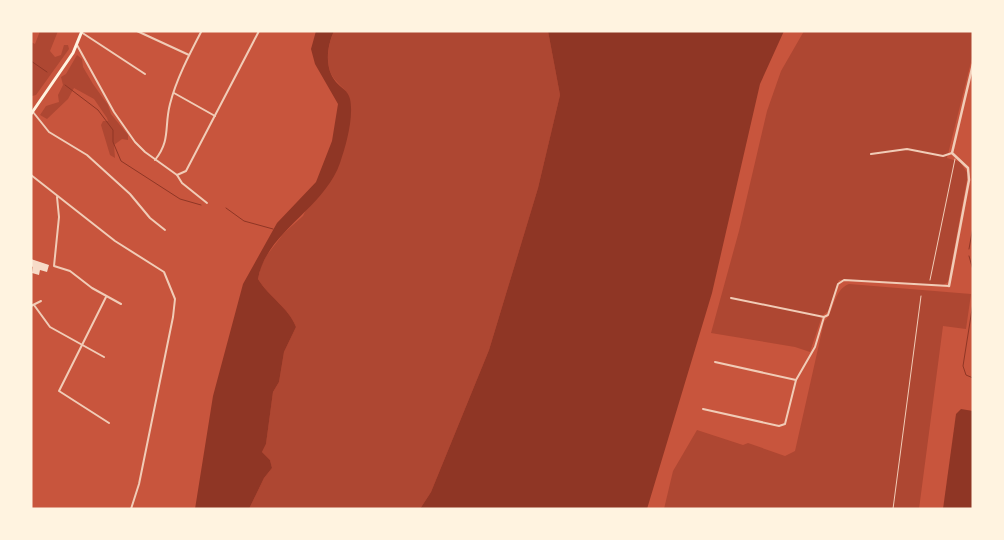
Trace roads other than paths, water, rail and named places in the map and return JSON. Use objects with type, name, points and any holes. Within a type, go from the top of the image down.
[{"type":"main road","points":[[32,113],[77,45],[81,32]]},
{"type":"street","points":[[137,31],[189,55]]},
{"type":"street","points":[[177,175],[186,171],[259,31]]},
{"type":"street","points":[[81,32],[145,74]]},
{"type":"street","points":[[155,160],[163,150],[166,141],[169,106],[174,92],[189,55],[201,32]]},
{"type":"street","points":[[77,45],[120,122],[144,152],[177,175],[182,183],[207,203]]},
{"type":"street","points":[[952,153],[973,64]]},
{"type":"street","points":[[174,92],[215,116]]},
{"type":"street","points":[[32,113],[49,132],[87,155],[165,230]]},
{"type":"street","points":[[871,154],[906,149],[943,156],[952,153]]},
{"type":"street","points":[[703,409],[779,426],[787,422],[796,380],[814,347],[838,284],[844,280],[949,286],[969,180],[968,168],[952,153]]},
{"type":"street","points":[[31,175],[115,241],[164,272],[175,299],[139,484],[131,509]]},
{"type":"street","points":[[57,197],[59,217],[54,266],[76,274],[92,288],[122,304]]},
{"type":"street","points":[[106,297],[59,390],[109,423]]},
{"type":"street","points":[[732,298],[824,317]]},
{"type":"street","points":[[41,301],[33,305],[50,327],[104,358]]},
{"type":"street","points":[[715,362],[796,380]]},
{"type":"lane","points":[[930,280],[956,158]]},
{"type":"lane","points":[[893,509],[921,296]]},
{"type":"waterway","points":[[31,61],[47,72]]},
{"type":"waterway","points":[[65,85],[98,110],[113,130],[113,142],[121,161],[180,199],[201,205]]},
{"type":"waterway","points":[[226,208],[244,221],[273,229]]},
{"type":"waterway","points":[[969,249],[973,227]]},
{"type":"waterway","points":[[969,256],[973,270]]},
{"type":"waterway","points":[[973,303],[963,366],[966,375],[973,378]]}]
